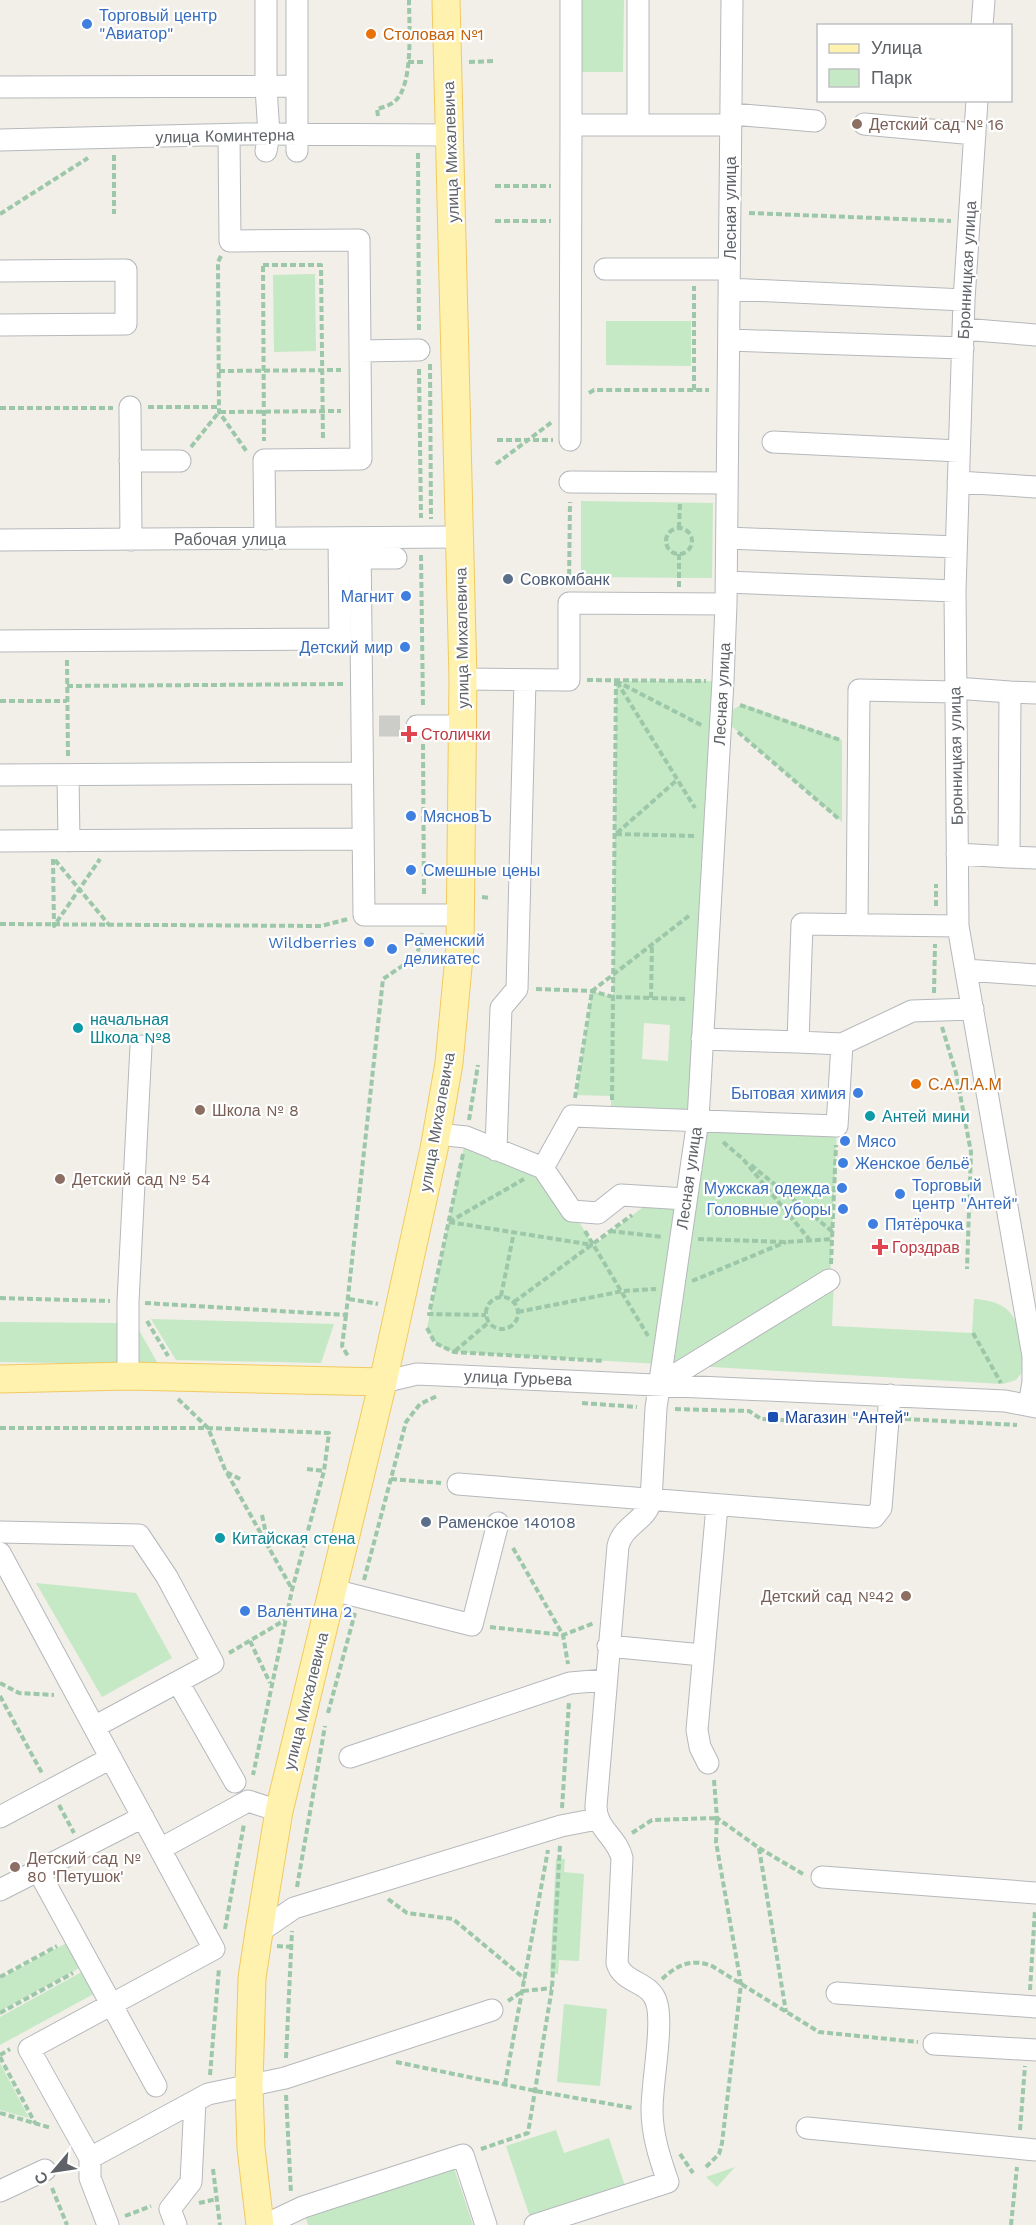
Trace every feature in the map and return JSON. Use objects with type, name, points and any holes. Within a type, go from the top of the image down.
[{"type":"main road","name":"улица Михалевича","points":[[260,2225],[251,2148],[249,2087],[252,1978],[259,1932],[279,1811],[383,1382],[437,1134],[449,1063],[460,915],[464,679],[446,0]]},
{"type":"main road","name":"улица Гурьева","points":[[0,1379],[128,1376],[383,1382]]},
{"type":"street","points":[[266,0],[268,143]]},
{"type":"street","points":[[297,0],[298,143]]},
{"type":"street","points":[[570,440],[573,186],[571,0]]},
{"type":"street","points":[[638,0],[638,125]]},
{"type":"street","name":"Лесная улица","points":[[651,1501],[656,1408],[698,1120],[723,681],[727,537],[732,0]]},
{"type":"street","points":[[982,24],[984,0]]},
{"type":"street","points":[[0,87],[297,87]]},
{"type":"street","name":"Бронницкая улица","points":[[977,102],[964,300],[956,547],[958,926],[1033,1356],[1032,1406]]},
{"type":"street","points":[[571,125],[638,125],[731,119],[815,121]]},
{"type":"street","points":[[864,124],[975,134]]},
{"type":"street","name":"улица Коминтерна","points":[[0,140],[229,136],[268,143],[298,143],[378,135],[451,135]]},
{"type":"street","points":[[229,136],[230,241],[359,240],[361,459],[323,459],[264,468],[265,539]]},
{"type":"street","points":[[605,269],[694,269],[729,279],[964,300]]},
{"type":"street","points":[[0,271],[126,270],[126,324],[0,325]]},
{"type":"street","points":[[729,340],[963,339],[1036,335]]},
{"type":"street","points":[[360,360],[419,350]]},
{"type":"street","points":[[130,407],[131,540]]},
{"type":"street","points":[[773,442],[959,451]]},
{"type":"street","points":[[130,461],[180,461]]},
{"type":"street","points":[[570,482],[727,483]]},
{"type":"street","points":[[958,482],[1036,487]]},
{"type":"street","name":"Рабочая улица","points":[[0,540],[339,538],[360,548],[421,538],[460,537]]},
{"type":"street","points":[[727,537],[956,547]]},
{"type":"street","points":[[0,641],[340,639],[339,538]]},
{"type":"street","points":[[396,558],[360,548],[362,684],[370,727],[362,773],[363,915],[460,915]]},
{"type":"street","points":[[726,582],[955,591]]},
{"type":"street","points":[[464,679],[569,680],[569,603],[726,604]]},
{"type":"street","points":[[496,1150],[501,1008],[517,989],[525,680]]},
{"type":"street","points":[[856,924],[859,690],[1036,693]]},
{"type":"street","points":[[1008,856],[1010,692]]},
{"type":"street","points":[[420,726],[464,726]]},
{"type":"street","points":[[0,775],[362,773]]},
{"type":"street","points":[[58,847],[68,775]]},
{"type":"street","points":[[0,842],[58,847],[112,841],[363,839]]},
{"type":"street","points":[[957,854],[1036,858]]},
{"type":"street","points":[[798,1042],[802,924],[958,926]]},
{"type":"street","points":[[966,970],[1036,975]]},
{"type":"street","points":[[702,1039],[842,1044],[912,1011],[973,1009]]},
{"type":"street","points":[[543,1168],[572,1116],[837,1126],[842,1044]]},
{"type":"street","points":[[128,1376],[128,1302],[141,1046]]},
{"type":"street","points":[[437,1134],[466,1137],[543,1168],[572,1211],[598,1213],[621,1195],[686,1199]]},
{"type":"street","points":[[662,1374],[830,1281]]},
{"type":"street","name":"улица Гурьева","points":[[383,1382],[417,1374],[662,1374],[890,1395],[1005,1401],[1032,1406]]},
{"type":"street","points":[[458,1484],[651,1501],[877,1516],[881,1509],[890,1395]]},
{"type":"street","points":[[535,2225],[668,2182],[656,2144],[652,2111],[658,2014],[651,1990],[624,1974],[617,1963],[622,1868],[618,1844],[597,1819],[596,1806],[608,1646],[620,1539],[627,1529],[645,1514],[651,1501]]},
{"type":"street","points":[[708,1764],[700,1747],[696,1730],[717,1506]]},
{"type":"street","points":[[333,1590],[472,1625],[498,1523]]},
{"type":"street","points":[[0,1532],[139,1535],[167,1577],[213,1663],[94,1727]]},
{"type":"street","points":[[0,1554],[214,1948],[29,2049],[90,2157],[90,2178],[108,2225]]},
{"type":"street","points":[[608,1646],[702,1655]]},
{"type":"street","points":[[350,1757],[570,1683],[605,1680]]},
{"type":"street","points":[[178,1682],[235,1782]]},
{"type":"street","points":[[0,1817],[111,1758]]},
{"type":"street","points":[[160,1849],[248,1801],[279,1811]]},
{"type":"street","points":[[0,1890],[143,1817]]},
{"type":"street","points":[[259,1932],[294,1908],[552,1829],[597,1819]]},
{"type":"street","points":[[39,1872],[156,2086]]},
{"type":"street","points":[[822,1877],[1036,1893]]},
{"type":"street","points":[[837,1993],[1036,2007]]},
{"type":"street","points":[[90,2157],[208,2094],[285,2078],[492,2010]]},
{"type":"street","points":[[934,2044],[1036,2050]]},
{"type":"street","points":[[176,2225],[170,2209],[191,2182],[195,2101]]},
{"type":"street","points":[[807,2128],[1031,2159]]},
{"type":"street","points":[[265,2225],[292,2211],[463,2155],[486,2225]]},
{"type":"street","points":[[0,2191],[45,2170]]},
{"type":"path","points":[[378,135],[377,109],[396,100],[402,91],[408,62],[409,0]]},
{"type":"path","points":[[348,1356],[342,1346],[350,1299],[383,979],[417,956],[424,915],[420,726],[418,149]]},
{"type":"path","points":[[114,151],[114,214]]},
{"type":"path","points":[[0,214],[89,158]]},
{"type":"path","points":[[495,186],[573,186]]},
{"type":"path","points":[[730,213],[968,222]]},
{"type":"path","points":[[262,240],[264,468]]},
{"type":"path","points":[[180,461],[219,412],[218,262]]},
{"type":"path","points":[[262,266],[321,265],[323,459]]},
{"type":"path","points":[[694,269],[694,390]]},
{"type":"path","points":[[219,371],[322,370],[360,360]]},
{"type":"path","points":[[496,464],[594,390],[728,390]]},
{"type":"path","points":[[219,412],[361,411]]},
{"type":"path","points":[[219,412],[264,468]]},
{"type":"path","points":[[496,440],[570,440]]},
{"type":"path","points":[[569,603],[570,482]]},
{"type":"path","points":[[679,528],[680,483]]},
{"type":"path","points":[[679,528],[687,531],[692,537],[692,545],[687,552],[679,555],[671,552],[666,545],[666,537],[671,530],[679,528]]},
{"type":"path","points":[[678,604],[679,555]]},
{"type":"path","points":[[67,641],[68,775]]},
{"type":"path","points":[[569,680],[723,681]]},
{"type":"path","points":[[616,681],[720,725],[858,836]]},
{"type":"path","points":[[616,681],[713,837]]},
{"type":"path","points":[[611,1118],[616,681]]},
{"type":"path","points":[[67,686],[362,684]]},
{"type":"path","points":[[0,701],[67,701]]},
{"type":"path","points":[[720,725],[742,704],[858,747]]},
{"type":"path","points":[[616,834],[677,780]]},
{"type":"path","points":[[616,834],[713,837]]},
{"type":"path","points":[[54,926],[112,841]]},
{"type":"path","points":[[58,847],[80,888],[110,926]]},
{"type":"path","points":[[54,926],[58,847]]},
{"type":"path","points":[[572,1116],[592,991],[710,900]]},
{"type":"path","points":[[0,924],[321,926],[363,915]]},
{"type":"path","points":[[651,998],[652,944]]},
{"type":"path","points":[[517,989],[592,991],[613,997],[705,999]]},
{"type":"path","points":[[479,1055],[466,1137],[429,1314],[486,1315]]},
{"type":"path","points":[[698,1120],[833,1232]]},
{"type":"path","points":[[830,1281],[837,1126]]},
{"type":"path","points":[[743,1159],[810,1240]]},
{"type":"path","points":[[449,1222],[543,1168]]},
{"type":"path","points":[[514,1302],[656,1197]]},
{"type":"path","points":[[572,1211],[594,1245],[662,1374]]},
{"type":"path","points":[[449,1222],[594,1245]]},
{"type":"path","points":[[501,1296],[514,1302],[518,1315],[512,1326],[500,1328],[489,1322],[486,1315],[490,1302],[501,1296],[514,1232]]},
{"type":"path","points":[[610,1232],[681,1238],[786,1242],[833,1239]]},
{"type":"path","points":[[0,1298],[128,1302],[346,1315]]},
{"type":"path","points":[[350,1299],[378,1304]]},
{"type":"path","points":[[454,1352],[489,1322]]},
{"type":"path","points":[[427,1328],[435,1343],[454,1352],[605,1361]]},
{"type":"path","points":[[973,1333],[1001,1384]]},
{"type":"path","points":[[292,2211],[285,2078],[294,1908],[325,1724],[410,1414],[427,1399],[443,1395]]},
{"type":"path","points":[[574,1403],[749,1411],[761,1419],[801,1421],[817,1415],[1019,1425]]},
{"type":"path","points":[[0,1428],[208,1428],[329,1433]]},
{"type":"path","points":[[307,1469],[324,1471]]},
{"type":"path","points":[[226,1472],[292,1590]]},
{"type":"path","points":[[391,1479],[458,1484]]},
{"type":"path","points":[[261,1515],[269,1548]]},
{"type":"path","points":[[472,1625],[563,1635],[611,1617]]},
{"type":"path","points":[[213,1663],[285,1620]]},
{"type":"path","points":[[250,1641],[270,1684]]},
{"type":"path","points":[[0,1683],[19,1693],[76,1694]]},
{"type":"path","points":[[704,2169],[719,2154],[722,2143],[741,1984],[716,1842],[714,1781],[708,1764]]},
{"type":"path","points":[[618,1844],[652,1820],[717,1818],[799,1873],[822,1877]]},
{"type":"path","points":[[505,2084],[552,1829]]},
{"type":"path","points":[[759,1848],[786,2012]]},
{"type":"path","points":[[369,1885],[407,1913],[453,1919],[525,1980]]},
{"type":"path","points":[[0,1977],[74,1936]]},
{"type":"path","points":[[651,1990],[672,1970],[683,1964],[696,1962],[712,1966],[825,2034],[934,2044]]},
{"type":"path","points":[[0,2013],[89,1964]]},
{"type":"path","points":[[492,2010],[523,1991],[552,1988]]},
{"type":"path","points":[[0,2057],[35,2123]]},
{"type":"path","points":[[391,2061],[652,2111]]},
{"type":"path","points":[[0,2113],[76,2135]]},
{"type":"path","points":[[463,2155],[528,2133]]},
{"type":"path","points":[[1011,2225],[1016,2167],[1031,2159]]},
{"type":"path","points":[[45,2170],[68,2225]]},
{"type":"green space","points":[[582,0],[624,0],[623,72],[582,72]]},
{"type":"green space","points":[[315,274],[316,351],[274,352],[273,275]]},
{"type":"green space","points":[[606,321],[691,321],[691,366],[606,365]]},
{"type":"green space","points":[[581,501],[713,503],[712,578],[581,577]]},
{"type":"green space","points":[[616,681],[723,681],[720,716],[743,704],[842,740],[842,822],[721,717],[698,1120],[837,1126],[830,1280],[834,1281],[832,1326],[972,1333],[974,1299],[990,1301],[1002,1306],[1016,1322],[1021,1344],[1023,1371],[1016,1380],[1003,1384],[454,1352],[437,1344],[427,1328],[466,1137],[543,1168],[594,1245],[656,1197],[686,1199],[697,1120],[611,1117],[611,1096],[576,1095],[592,991],[613,997]],"holes":[[[644,1023],[670,1025],[668,1061],[642,1059]]]},
{"type":"green space","points":[[151,1319],[334,1324],[321,1363],[176,1360]]},
{"type":"green space","points":[[0,1322],[118,1323],[118,1364],[0,1362]]},
{"type":"green space","points":[[135,1323],[158,1364],[133,1362]]},
{"type":"green space","points":[[36,1583],[136,1593],[172,1658],[102,1697]]},
{"type":"green space","points":[[556,1859],[565,1859],[564,1872],[584,1874],[579,1961],[559,1960],[558,1974],[550,1973]]},
{"type":"green space","points":[[72,1940],[85,1965],[0,2011],[0,1979]]},
{"type":"green space","points":[[87,1969],[99,1991],[0,2045],[0,2017]]},
{"type":"green space","points":[[564,2004],[607,2009],[600,2086],[557,2082]]},
{"type":"green space","points":[[0,2063],[29,2118],[0,2110]]},
{"type":"green space","points":[[556,2130],[564,2153],[609,2138],[625,2186],[530,2217],[506,2146]]},
{"type":"green space","points":[[451,2159],[473,2225],[308,2225],[303,2207]]},
{"type":"green space","points":[[735,2167],[717,2187],[706,2177]]},
{"type":"tunnel","points":[[379,726],[417,726]]},
{"type":"place","name":"Торговый центр \"Авиатор\"","points":[[87,24]]},
{"type":"place","name":"Столовая №1","points":[[371,34]]},
{"type":"place","name":"Детский сад № 16","points":[[857,124]]},
{"type":"place","name":"Совкомбанк","points":[[508,579]]},
{"type":"place","name":"Магнит","points":[[406,596]]},
{"type":"place","name":"Детский мир","points":[[405,647]]},
{"type":"place","name":"Столички","points":[[409,734]]},
{"type":"place","name":"МясновЪ","points":[[411,816]]},
{"type":"place","name":"Смешные цены","points":[[411,870]]},
{"type":"place","name":"Wildberries","points":[[369,942]]},
{"type":"place","name":"Раменский деликатес","points":[[392,949]]},
{"type":"place","name":"начальная Школа №8","points":[[78,1028]]},
{"type":"place","name":"С.А.Л.А.М","points":[[916,1084]]},
{"type":"place","name":"Бытовая химия","points":[[858,1093]]},
{"type":"place","name":"Школа № 8","points":[[200,1110]]},
{"type":"place","name":"Антей мини","points":[[870,1116]]},
{"type":"place","name":"Мясо","points":[[845,1141]]},
{"type":"place","name":"Женское бельё","points":[[843,1163]]},
{"type":"place","name":"Детский сад № 54","points":[[60,1179]]},
{"type":"place","name":"Мужская одежда","points":[[842,1188]]},
{"type":"place","name":"Торговый центр \"Антей\"","points":[[900,1194]]},
{"type":"place","name":"Головные уборы","points":[[843,1209]]},
{"type":"place","name":"Пятёрочка","points":[[873,1224]]},
{"type":"place","name":"Горздрав","points":[[880,1247]]},
{"type":"place","name":"Магазин \"Антей\"","points":[[773,1417]]},
{"type":"place","name":"Раменское 140108","points":[[426,1522]]},
{"type":"place","name":"Китайская стена","points":[[220,1538]]},
{"type":"place","name":"Детский сад №42","points":[[906,1596]]},
{"type":"place","name":"Валентина 2","points":[[245,1611]]},
{"type":"place","name":"Детский сад № 80 'Петушок'","points":[[15,1867]]}]
